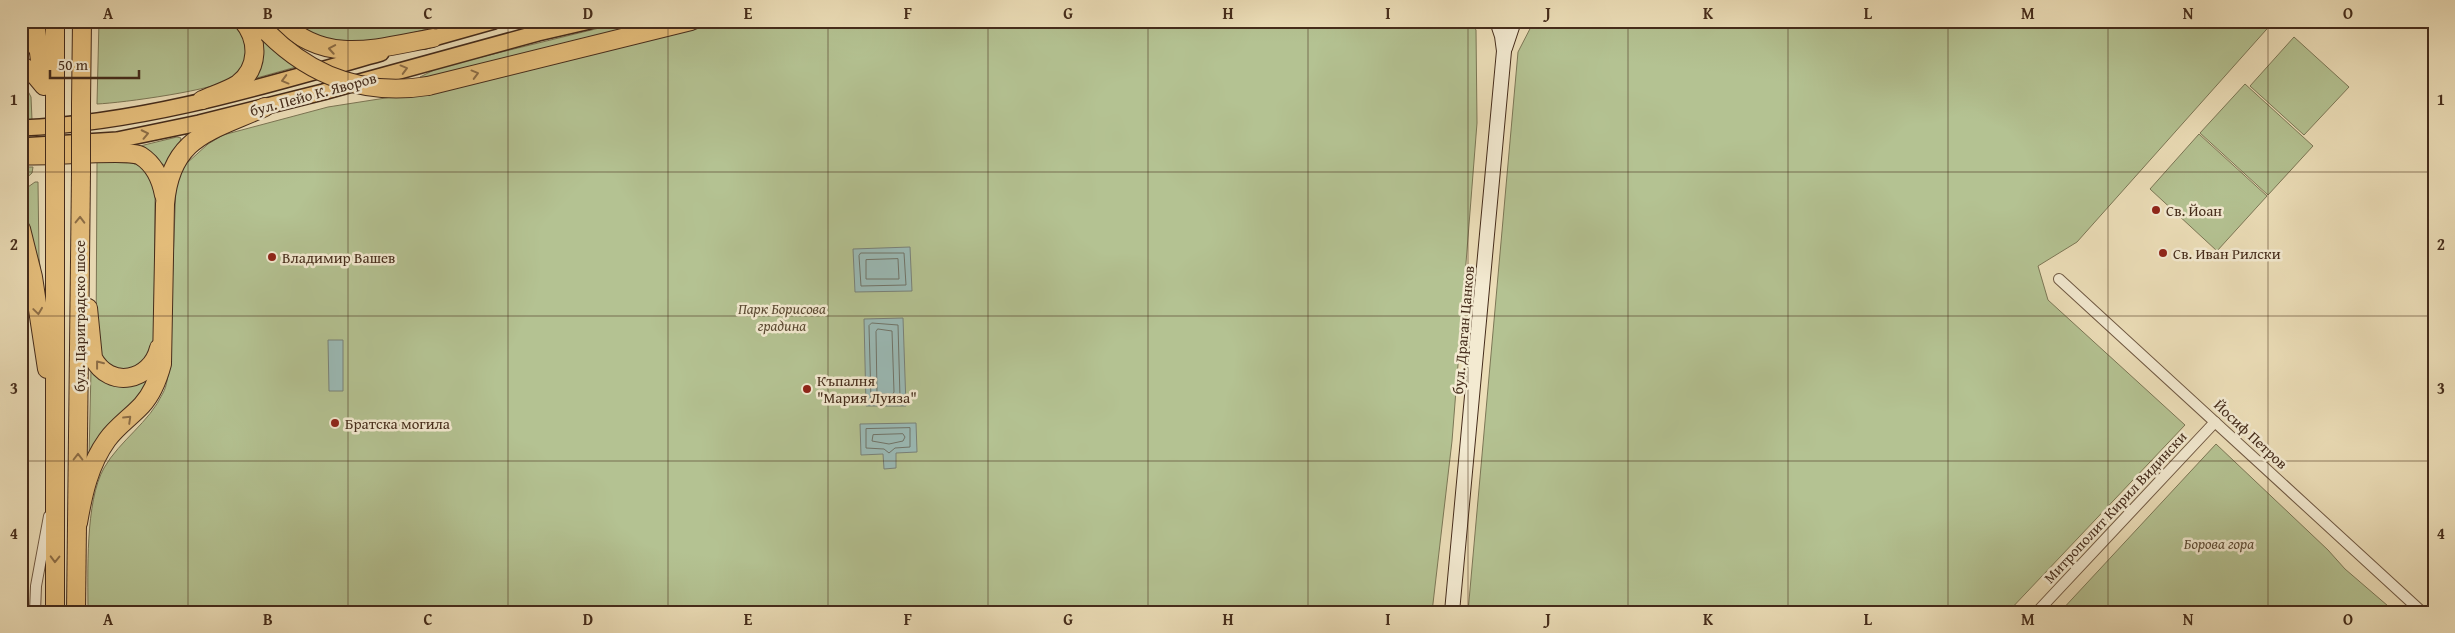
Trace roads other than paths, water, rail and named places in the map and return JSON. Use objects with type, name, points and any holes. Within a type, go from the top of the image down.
[{"type":"highway","points":[[21,49],[30,35],[34,21]]},
{"type":"highway","points":[[34,21],[43,84]]},
{"type":"highway","name":"бул. Цариградско шосе","points":[[55,21],[55,612]]},
{"type":"highway","name":"бул. Цариградско шосе","points":[[76,612],[82,21]]},
{"type":"highway","points":[[82,39],[88,21]]},
{"type":"highway","points":[[202,100],[239,83],[253,64],[254,46],[252,36],[243,21]]},
{"type":"highway","points":[[282,21],[304,40],[338,50],[365,50],[432,38]]},
{"type":"highway","points":[[263,27],[297,59],[340,80],[389,89],[428,86],[535,58],[691,21]]},
{"type":"highway","points":[[21,65],[34,74],[43,84],[55,104]]},
{"type":"highway","points":[[78,523],[84,490],[99,452],[107,440],[143,404],[156,383],[162,364],[167,182],[172,168],[185,148],[199,138],[265,107]]},
{"type":"highway","points":[[25,149],[135,154],[153,166],[161,181],[166,204]]},
{"type":"highway","points":[[21,229],[33,277],[56,421]]},
{"type":"highway","points":[[79,267],[91,320],[94,358],[97,364],[110,375],[129,378],[144,372],[152,366],[164,328]]},
{"type":"main road","name":"бул. Пейо К. Яворов","points":[[21,128],[126,117],[202,100],[282,81],[494,21]]},
{"type":"main road","name":"бул. Пейо К. Яворов","points":[[25,149],[117,140],[265,107],[538,33],[590,21]]},
{"type":"street","name":"бул. Драган Цанков","points":[[1452,612],[1504,51],[1497,21]]},
{"type":"street","name":"бул. Драган Цанков","points":[[1504,51],[1514,21]]},
{"type":"street","name":"Йосиф Петров","points":[[2059,279],[2422,612]]},
{"type":"street","name":"Митрополит Кирил Видински","points":[[2038,612],[2215,422]]},
{"type":"street","name":"бул. Цариградско шосе","points":[[35,612],[36,586],[56,476]]},
{"type":"water","points":[[910,247],[912,291],[855,292],[853,249]]},
{"type":"water","points":[[903,318],[906,406],[866,406],[864,319]]},
{"type":"water","points":[[328,340],[343,340],[343,391],[329,391]]},
{"type":"water","points":[[916,423],[917,452],[896,453],[896,468],[884,469],[883,454],[861,455],[860,424]]},
{"type":"place","name":"Св. Йоан","points":[[2156,210]]},
{"type":"place","name":"Св. Иван Рилски","points":[[2163,253]]},
{"type":"place","name":"Владимир Вашев","points":[[272,257]]},
{"type":"place","name":"Къпалня \"Мария Луиза\"","points":[[807,389]]},
{"type":"place","name":"Братска могила","points":[[335,423]]},
{"type":"park label","name":"Парк Борисова градина","points":[[782,316]]},
{"type":"park label","name":"Борова гора","points":[[2219,543]]}]
